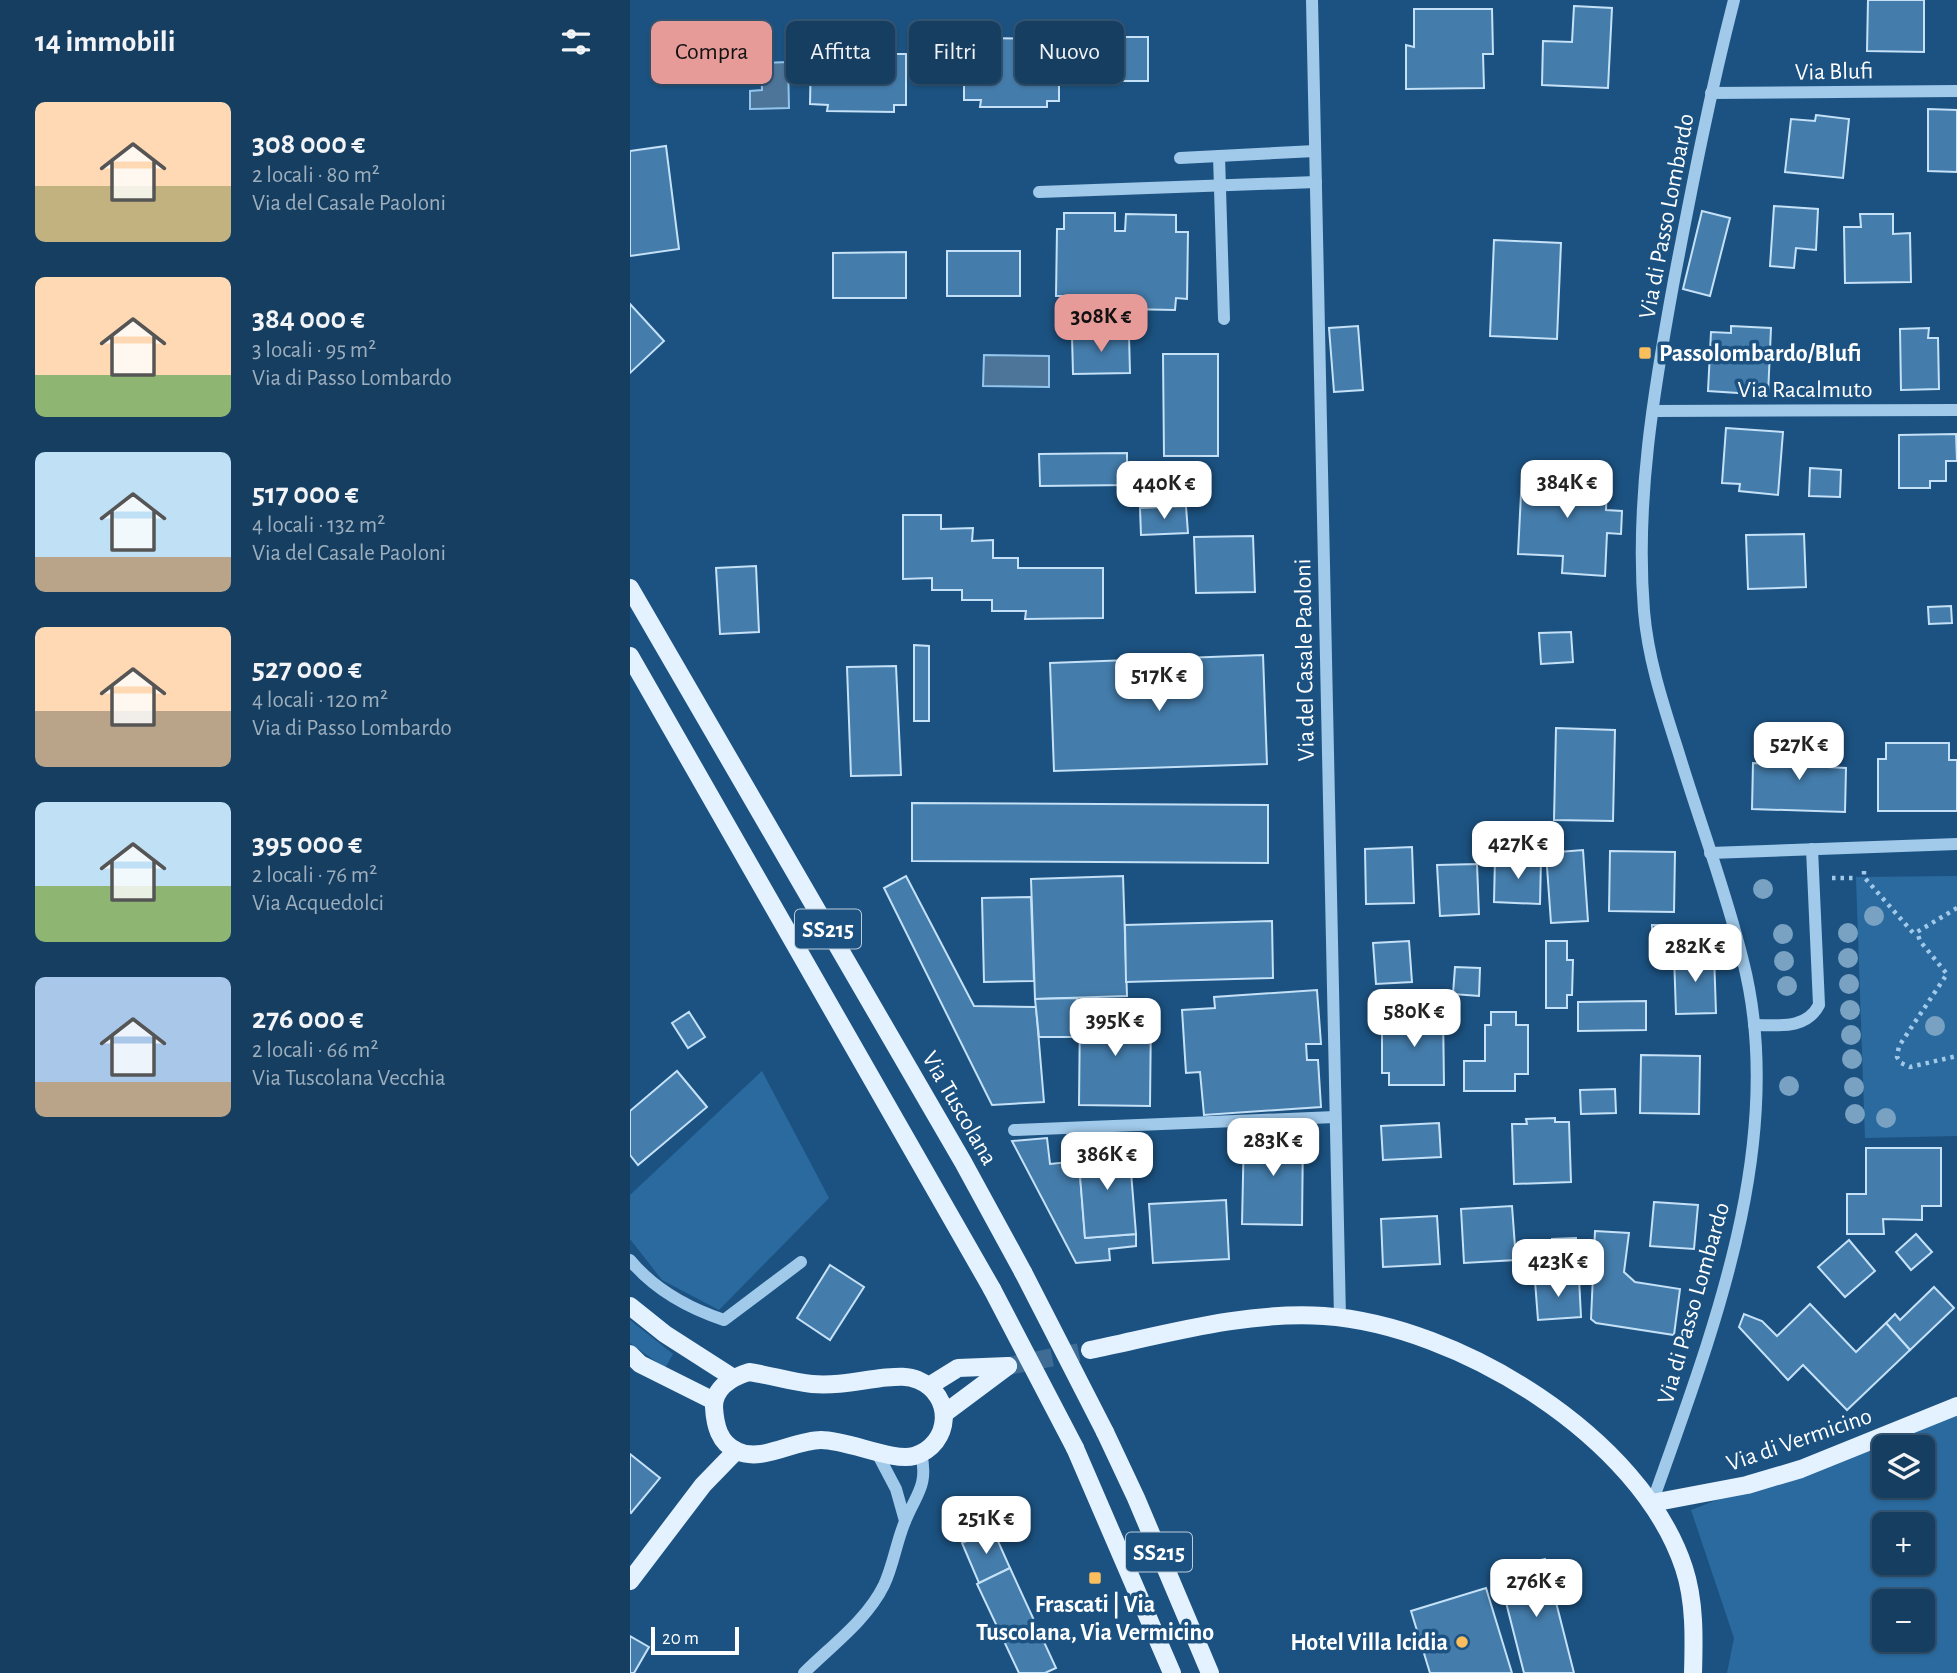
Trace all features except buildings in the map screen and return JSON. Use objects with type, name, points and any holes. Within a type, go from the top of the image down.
[{"type":"main road","name":"Via Tuscolana","points":[[630,588],[957,1150],[1023,1272],[1136,1498],[1210,1673]]},
{"type":"main road","name":"SS215","points":[[630,656],[992,1289],[1075,1448],[1172,1673]]},
{"type":"main road","points":[[630,1306],[665,1334],[732,1377]]},
{"type":"main road","points":[[1090,1350],[1256,1318],[1340,1318],[1440,1345],[1516,1382],[1589,1435],[1652,1503],[1673,1539],[1685,1570],[1692,1615],[1693,1673]]},
{"type":"main road","points":[[630,1354],[640,1364],[714,1401]]},
{"type":"main road","points":[[929,1386],[958,1368],[1008,1366],[945,1413],[940,1436],[921,1453],[897,1458],[876,1450],[818,1440],[760,1454],[736,1451],[721,1437],[715,1422],[714,1401],[732,1377],[749,1372],[810,1384],[832,1385],[900,1376],[914,1378],[929,1386],[945,1413]]},
{"type":"main road","name":"Via di Vermicino","points":[[1652,1503],[1711,1493],[1783,1474],[1957,1406]]},
{"type":"main road","points":[[630,1581],[703,1485],[736,1451]]},
{"type":"street","name":"Via del Casale Paoloni","points":[[1312,0],[1340,1318]]},
{"type":"street","name":"Via di Passo Lombardo","points":[[1652,1503],[1702,1364],[1734,1248],[1753,1131],[1754,1025],[1745,966],[1665,710],[1646,624],[1642,562],[1653,411],[1711,93],[1734,0]]},
{"type":"street","name":"Via Blufi","points":[[1711,93],[1957,91]]},
{"type":"street","points":[[1180,158],[1315,151]]},
{"type":"street","points":[[1219,156],[1224,320]]},
{"type":"street","points":[[1039,192],[1316,182]]},
{"type":"street","name":"Via Racalmuto","points":[[1653,411],[1957,410]]},
{"type":"street","points":[[1710,853],[1957,844]]},
{"type":"street","points":[[1754,1025],[1796,1024],[1814,1014],[1819,1005],[1812,849]]},
{"type":"street","points":[[1014,1130],[1335,1117]]},
{"type":"street","points":[[630,1260],[669,1294],[695,1310],[724,1320],[801,1262]]},
{"type":"street","points":[[876,1450],[896,1489],[905,1521]]},
{"type":"street","points":[[804,1673],[871,1606],[884,1585],[905,1521],[918,1498],[923,1482],[921,1453]]},
{"type":"path","points":[[1864,871],[1864,877],[1947,974],[1899,1046],[1897,1056],[1901,1063],[1910,1067],[1957,1056]]},
{"type":"path","points":[[1831,881],[1831,878],[1853,878]]},
{"type":"path","points":[[1917,936],[1919,930],[1957,908]]},
{"type":"shaded area","points":[[786,62],[789,108],[750,109],[750,91],[762,90],[762,84],[772,84],[772,63]]},
{"type":"shaded area","points":[[984,355],[1049,356],[1049,387],[983,386]]},
{"type":"shaded area","points":[[1957,876],[1957,1136],[1865,1138],[1856,877]]},
{"type":"shaded area","points":[[762,1071],[829,1198],[719,1310],[662,1280],[630,1239],[630,1195]]},
{"type":"shaded area","points":[[630,1320],[673,1354],[665,1368],[630,1343]]},
{"type":"shaded area","points":[[1957,1406],[1957,1673],[1727,1673],[1734,1638],[1691,1510],[1872,1439],[1872,1498],[1935,1498],[1935,1435],[1883,1435]]},
{"type":"tunnel","points":[[1008,1366],[1090,1350]]},
{"type":"place","name":"Passolombardo/Blufi","points":[[1645,353]]},
{"type":"place","name":"Frascati | Via Tuscolana, Via Vermicino","points":[[1095,1578]]},
{"type":"place","name":"Hotel Villa Icidia","points":[[1462,1642]]}]
